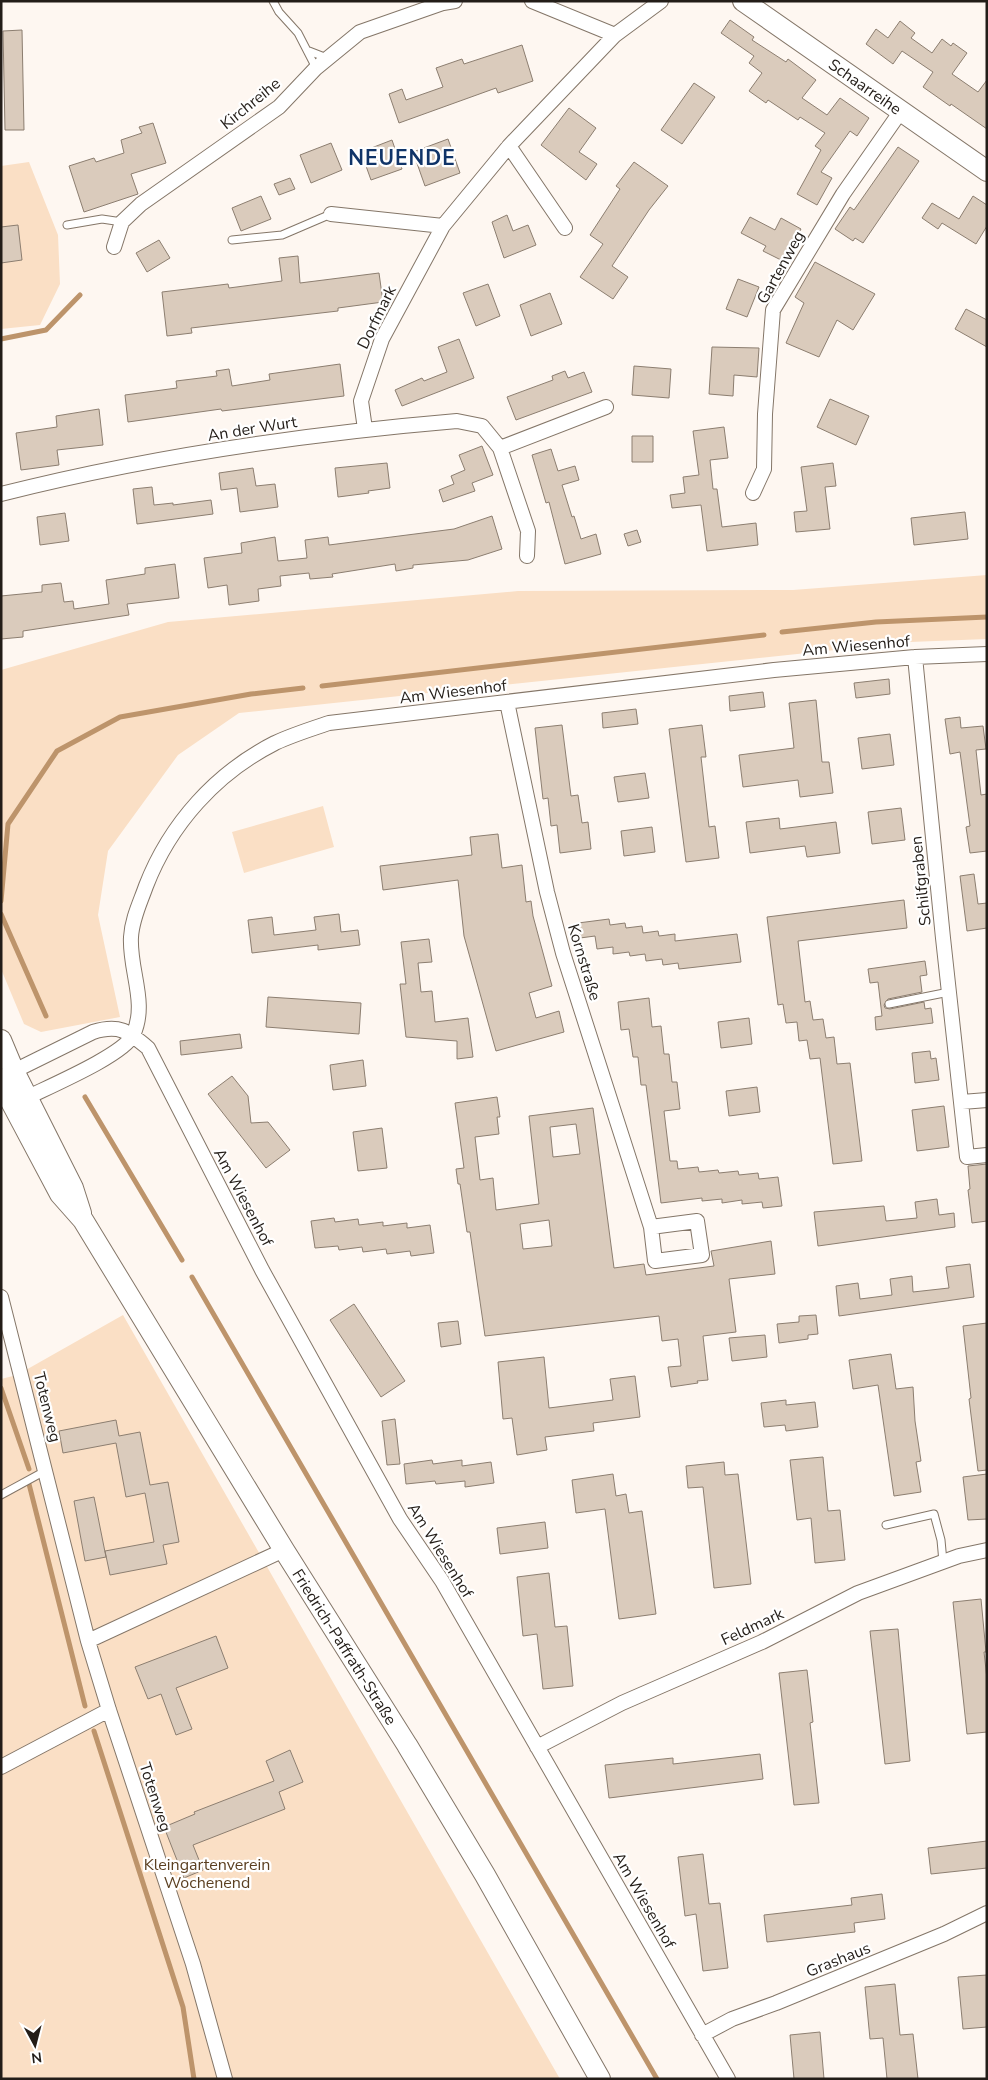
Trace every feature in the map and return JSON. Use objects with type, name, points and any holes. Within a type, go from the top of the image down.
[{"type":"main road","name":"Schaarreihe","points":[[743,1],[987,171]]},
{"type":"main road","name":"Friedrich-Paffrath-Straße","points":[[1,1040],[6,1077],[20,1101],[60,1194],[83,1220],[284,1550],[407,1745],[485,1874],[600,2079]]},
{"type":"street","name":"Kirchreihe","points":[[114,246],[122,222],[141,204],[279,107],[316,68],[360,32],[443,3],[455,1]]},
{"type":"street","points":[[532,1],[615,35]]},
{"type":"street","name":"Dorfmark","points":[[365,429],[361,401],[382,339],[443,226],[509,146],[615,35],[661,1]]},
{"type":"street","name":"Gartenweg","points":[[753,493],[764,469],[765,414],[773,310],[842,194],[901,111]]},
{"type":"street","points":[[509,146],[565,228]]},
{"type":"street","points":[[331,214],[443,226]]},
{"type":"street","points":[[500,448],[606,407]]},
{"type":"street","name":"An der Wurt","points":[[1,494],[127,465],[365,429],[457,421],[470,422],[482,426],[500,448],[528,531],[528,556]]},
{"type":"street","name":"Am Wiesenhof","points":[[133,1036],[138,1019],[139,997],[131,937],[139,904],[151,873],[180,823],[202,796],[228,773],[277,742],[329,724],[774,670],[916,657],[987,654]]},
{"type":"street","name":"Schilfgraben","points":[[916,657],[968,1157],[987,1155]]},
{"type":"street","name":"Kornstraße","points":[[507,702],[547,892],[563,953],[651,1227]]},
{"type":"street","name":"Am Wiesenhof","points":[[6,1077],[93,1032],[114,1028],[123,1030],[148,1048],[262,1270],[390,1502],[442,1581],[728,2079]]},
{"type":"street","points":[[20,1101],[110,1056],[124,1046],[133,1036]]},
{"type":"street","points":[[962,1102],[987,1100]]},
{"type":"street","name":"Totenweg","points":[[1,1297],[88,1641],[193,1964],[225,2079]]},
{"type":"street","points":[[88,1641],[284,1550]]},
{"type":"street","name":"Feldmark","points":[[537,1747],[622,1703],[762,1642],[858,1593],[959,1556],[987,1550]]},
{"type":"street","points":[[1,1767],[109,1710]]},
{"type":"street","name":"Grashaus","points":[[702,2035],[732,2019],[854,1972],[944,1934],[987,1913]]},
{"type":"lane","points":[[273,1],[279,12],[298,33],[309,51],[316,68]]},
{"type":"lane","points":[[309,51],[327,58]]},
{"type":"lane","points":[[232,240],[282,235],[331,214]]},
{"type":"lane","points":[[67,225],[102,219],[122,222]]},
{"type":"lane","points":[[888,1004],[950,992]]},
{"type":"lane","points":[[1,1494],[46,1470]]},
{"type":"lane","points":[[886,1525],[934,1514],[942,1540],[943,1563]]},
{"type":"green space","points":[[29,162],[58,235],[60,284],[40,325],[1,329],[1,166]]},
{"type":"green space","points":[[987,575],[987,639],[910,642],[239,713],[178,755],[108,851],[98,915],[120,1017],[41,1032],[24,1024],[1,969],[1,670],[168,622],[518,591],[793,590]]},
{"type":"green space","points":[[323,806],[334,847],[244,873],[232,832]]},
{"type":"green space","name":"Kleingartenverein Wochenend","points":[[123,1315],[560,2079],[1,2079],[1,1379],[17,1375]]},
{"type":"building","points":[[730,20],[754,37],[752,40],[786,62],[788,59],[816,80],[802,98],[827,115],[840,98],[869,118],[857,136],[850,131],[821,172],[832,178],[817,205],[797,194],[821,150],[815,146],[825,133],[800,117],[798,120],[768,100],[766,103],[749,91],[762,73],[749,63],[754,56],[721,33]]},
{"type":"building","points":[[900,21],[915,33],[911,38],[932,53],[942,39],[951,46],[953,43],[967,53],[952,74],[978,92],[987,80],[987,129],[923,87],[933,72],[902,51],[893,64],[866,44],[876,29],[888,38]]},
{"type":"building","points":[[22,30],[24,130],[5,130],[3,31]]},
{"type":"building","points":[[522,45],[533,81],[498,93],[496,88],[399,123],[389,94],[402,89],[406,100],[443,87],[436,68],[462,59],[464,64]]},
{"type":"building","points":[[694,83],[715,97],[682,144],[661,130]]},
{"type":"building","points":[[569,108],[596,128],[579,152],[597,164],[586,180],[541,145]]},
{"type":"building","points":[[153,123],[166,163],[131,174],[138,194],[84,212],[69,166],[94,158],[96,162],[124,153],[121,140],[142,133],[139,127]]},
{"type":"building","points":[[448,139],[460,173],[425,186],[413,152]]},
{"type":"building","points":[[392,140],[402,169],[371,180],[361,152]]},
{"type":"building","points":[[331,143],[342,170],[311,183],[300,155]]},
{"type":"building","points":[[898,147],[919,161],[863,243],[855,238],[853,241],[835,229],[850,207],[854,210]]},
{"type":"building","points":[[634,162],[668,186],[649,210],[612,266],[628,277],[613,299],[580,277],[603,244],[590,235],[620,189],[616,186]]},
{"type":"building","points":[[290,178],[295,189],[279,195],[274,184]]},
{"type":"building","points":[[261,196],[271,219],[241,231],[232,208]]},
{"type":"building","points":[[973,196],[987,205],[987,226],[976,244],[942,223],[938,229],[922,218],[932,203],[959,219]]},
{"type":"building","points":[[507,215],[513,231],[528,225],[536,245],[504,258],[492,222]]},
{"type":"building","points":[[750,217],[775,230],[781,218],[801,229],[783,261],[763,251],[766,246],[741,233]]},
{"type":"building","points":[[18,225],[22,260],[1,263],[1,227]]},
{"type":"building","points":[[159,240],[170,258],[147,272],[136,253]]},
{"type":"building","points":[[298,256],[300,283],[379,273],[383,302],[338,308],[338,311],[191,328],[192,333],[167,336],[162,292],[228,284],[229,288],[282,281],[279,258]]},
{"type":"building","points":[[815,262],[875,294],[853,330],[837,320],[819,357],[786,343],[804,303],[795,297]]},
{"type":"building","points":[[738,279],[759,287],[747,317],[726,309]]},
{"type":"building","points":[[488,284],[500,316],[476,326],[463,293]]},
{"type":"building","points":[[550,293],[562,324],[531,336],[520,305]]},
{"type":"building","points":[[966,309],[987,320],[987,347],[955,329]]},
{"type":"building","points":[[459,339],[474,378],[402,406],[395,390],[422,378],[424,381],[447,372],[438,347]]},
{"type":"building","points":[[712,347],[759,348],[757,377],[734,375],[733,396],[709,394]]},
{"type":"building","points":[[340,364],[344,396],[222,411],[221,409],[128,422],[125,395],[177,388],[176,381],[217,376],[216,371],[229,369],[232,386],[270,380],[269,374]]},
{"type":"building","points":[[634,366],[671,369],[669,398],[632,395]]},
{"type":"building","points":[[565,371],[568,378],[584,372],[592,392],[516,420],[507,397],[553,380],[552,376]]},
{"type":"building","points":[[830,399],[869,416],[856,445],[817,427]]},
{"type":"building","points":[[99,409],[103,445],[57,450],[59,465],[21,470],[16,433],[57,427],[56,416]]},
{"type":"building","points":[[724,427],[728,458],[710,460],[713,489],[717,489],[722,527],[756,523],[758,545],[707,551],[701,505],[672,508],[670,495],[685,493],[683,477],[699,475],[693,431]]},
{"type":"building","points":[[632,436],[653,436],[653,462],[632,462]]},
{"type":"building","points":[[482,446],[493,475],[472,483],[475,491],[443,502],[439,490],[454,484],[451,476],[465,470],[459,455]]},
{"type":"building","points":[[551,449],[558,471],[575,466],[579,480],[562,485],[581,539],[596,534],[601,554],[565,564],[549,502],[546,503],[532,455]]},
{"type":"building","points":[[387,463],[390,488],[338,497],[335,468]]},
{"type":"building","points":[[833,463],[836,486],[825,487],[830,529],[796,532],[794,512],[807,511],[801,467]]},
{"type":"building","points":[[253,468],[256,486],[275,484],[278,507],[240,512],[237,488],[221,490],[219,473]]},
{"type":"building","points":[[152,487],[154,505],[173,503],[173,505],[211,500],[213,514],[137,524],[133,489]]},
{"type":"building","points":[[965,512],[968,539],[914,545],[911,518]]},
{"type":"building","points":[[65,513],[69,541],[40,545],[37,517]]},
{"type":"building","points":[[492,516],[502,549],[468,560],[413,565],[413,568],[396,571],[395,564],[332,574],[333,577],[310,579],[309,573],[280,576],[281,586],[258,589],[259,601],[229,605],[227,585],[208,588],[204,558],[242,553],[241,543],[275,537],[278,561],[307,558],[305,540],[328,537],[329,545],[454,529]]},
{"type":"building","points":[[637,530],[641,542],[628,546],[624,534]]},
{"type":"building","points":[[175,564],[179,598],[127,604],[129,615],[23,631],[23,637],[1,639],[1,596],[42,592],[42,585],[61,583],[64,602],[73,601],[74,609],[109,604],[106,580],[145,574],[145,568]]},
{"type":"building","points":[[889,679],[890,694],[856,698],[854,683]]},
{"type":"building","points":[[763,692],[765,707],[730,711],[729,696]]},
{"type":"building","points":[[816,700],[822,762],[829,762],[833,793],[800,797],[798,780],[743,787],[739,755],[794,748],[789,703]]},
{"type":"building","points":[[636,709],[638,724],[603,728],[602,713]]},
{"type":"building","points":[[960,717],[961,728],[983,726],[986,749],[976,750],[981,795],[987,794],[987,851],[970,853],[966,827],[970,826],[960,752],[950,754],[945,719]]},
{"type":"building","points":[[562,725],[571,796],[578,795],[582,823],[588,822],[591,849],[560,853],[557,825],[551,826],[548,798],[543,799],[535,728]]},
{"type":"building","points":[[702,725],[706,757],[701,757],[709,827],[715,826],[719,858],[686,862],[669,729]]},
{"type":"building","points":[[890,734],[894,765],[862,769],[858,738]]},
{"type":"building","points":[[645,773],[649,798],[618,802],[614,777]]},
{"type":"building","points":[[901,808],[905,840],[872,844],[868,812]]},
{"type":"building","points":[[779,818],[780,829],[836,822],[840,853],[807,857],[805,846],[750,853],[746,822]]},
{"type":"building","points":[[652,827],[655,852],[624,856],[621,831]]},
{"type":"building","points":[[498,834],[502,868],[522,865],[526,902],[531,901],[533,916],[552,986],[529,993],[536,1018],[559,1011],[564,1032],[496,1051],[464,936],[458,880],[383,890],[380,866],[472,855],[470,837]]},
{"type":"building","points":[[974,874],[978,904],[987,903],[987,928],[967,931],[960,876]]},
{"type":"building","points":[[904,900],[907,928],[798,941],[805,1002],[810,1001],[813,1020],[823,1019],[826,1038],[834,1037],[837,1064],[850,1063],[862,1161],[833,1164],[820,1058],[810,1059],[807,1040],[799,1041],[797,1022],[786,1023],[783,1004],[778,1005],[767,917]]},
{"type":"building","points":[[339,914],[341,932],[358,930],[360,945],[318,950],[318,945],[252,953],[248,920],[272,917],[274,935],[316,930],[314,917]]},
{"type":"building","points":[[609,919],[610,925],[625,923],[626,928],[642,926],[643,933],[658,931],[659,936],[675,934],[675,941],[737,934],[741,962],[679,969],[678,963],[663,965],[662,959],[646,961],[645,954],[630,956],[629,952],[613,954],[613,947],[597,949],[595,936],[580,938],[578,923]]},
{"type":"building","points":[[429,939],[432,962],[418,963],[421,992],[432,991],[435,1022],[468,1018],[473,1057],[457,1059],[457,1041],[406,1037],[400,984],[406,984],[401,942]]},
{"type":"building","points":[[925,961],[927,975],[920,976],[922,992],[888,999],[884,1005],[885,1008],[890,1009],[924,1002],[925,1009],[931,1008],[933,1023],[876,1030],[875,1017],[882,1016],[878,982],[870,983],[868,969]]},
{"type":"building","points":[[268,997],[361,1003],[359,1034],[266,1027]]},
{"type":"building","points":[[649,998],[652,1027],[661,1026],[664,1054],[669,1054],[672,1082],[677,1082],[680,1109],[664,1111],[670,1161],[677,1161],[678,1169],[698,1167],[699,1172],[718,1170],[719,1173],[738,1171],[739,1175],[758,1173],[759,1179],[778,1177],[782,1206],[763,1208],[762,1202],[742,1204],[742,1200],[722,1203],[722,1199],[702,1201],[702,1198],[661,1203],[646,1085],[641,1085],[638,1057],[633,1057],[629,1029],[621,1030],[618,1002]]},
{"type":"building","points":[[749,1018],[752,1044],[721,1048],[718,1022]]},
{"type":"building","points":[[240,1034],[242,1048],[181,1055],[180,1041]]},
{"type":"building","points":[[930,1051],[931,1059],[936,1058],[939,1080],[915,1083],[912,1053]]},
{"type":"building","points":[[363,1060],[366,1086],[333,1090],[330,1065]]},
{"type":"building","points":[[232,1076],[248,1096],[251,1123],[268,1122],[290,1150],[266,1168],[208,1094]]},
{"type":"building","points":[[757,1087],[760,1112],[729,1116],[726,1091]]},
{"type":"building","points":[[497,1097],[500,1117],[497,1117],[499,1134],[475,1137],[480,1180],[493,1178],[496,1210],[539,1204],[529,1116],[593,1108],[614,1268],[644,1264],[646,1275],[714,1266],[711,1251],[771,1241],[775,1274],[729,1279],[736,1332],[703,1336],[708,1380],[671,1387],[668,1367],[681,1366],[678,1339],[662,1341],[659,1316],[485,1336],[470,1232],[467,1232],[456,1169],[464,1168],[455,1103]],"holes":[[[576,1124],[580,1154],[553,1157],[550,1127]],[[549,1220],[552,1246],[523,1249],[520,1224]]]},
{"type":"building","points":[[944,1106],[949,1147],[917,1151],[912,1110]]},
{"type":"building","points":[[382,1128],[387,1168],[358,1171],[353,1132]]},
{"type":"building","points":[[987,1164],[987,1221],[972,1223],[968,1190],[970,1189],[968,1166]]},
{"type":"building","points":[[937,1199],[939,1215],[954,1213],[955,1227],[818,1246],[814,1212],[884,1206],[886,1221],[917,1218],[915,1202]]},
{"type":"building","points":[[334,1218],[335,1222],[358,1219],[359,1225],[383,1222],[383,1226],[407,1223],[407,1228],[430,1225],[434,1253],[411,1256],[410,1251],[387,1254],[386,1249],[363,1252],[362,1247],[339,1250],[338,1246],[315,1248],[311,1221]]},
{"type":"building","points":[[970,1264],[974,1297],[839,1316],[836,1286],[858,1283],[860,1299],[892,1295],[890,1279],[912,1276],[913,1292],[949,1288],[946,1267]]},
{"type":"building","points":[[354,1304],[405,1381],[381,1397],[330,1320]]},
{"type":"building","points":[[816,1315],[818,1334],[808,1335],[808,1339],[779,1343],[777,1324],[799,1322],[799,1316]]},
{"type":"building","points":[[458,1321],[461,1344],[441,1347],[438,1323]]},
{"type":"building","points":[[987,1323],[987,1470],[978,1471],[969,1399],[971,1398],[963,1326]]},
{"type":"building","points":[[765,1335],[767,1357],[732,1361],[729,1338]]},
{"type":"building","points":[[891,1354],[896,1389],[913,1387],[915,1421],[921,1461],[916,1462],[921,1492],[894,1496],[878,1385],[853,1389],[849,1360]]},
{"type":"building","points":[[544,1357],[549,1408],[613,1400],[610,1379],[635,1376],[640,1417],[593,1423],[594,1431],[545,1437],[547,1450],[517,1455],[512,1418],[503,1419],[498,1362]]},
{"type":"building","points":[[786,1400],[786,1405],[815,1402],[818,1427],[786,1431],[785,1425],[764,1427],[761,1403]]},
{"type":"building","points":[[395,1419],[400,1464],[387,1465],[382,1421]]},
{"type":"building","points":[[116,1420],[119,1436],[140,1432],[150,1485],[168,1482],[179,1542],[163,1545],[167,1564],[110,1575],[105,1551],[154,1542],[145,1493],[126,1497],[116,1443],[63,1453],[59,1431]]},
{"type":"building","points":[[823,1457],[828,1511],[840,1510],[845,1560],[815,1563],[811,1518],[797,1520],[790,1460]]},
{"type":"building","points":[[432,1460],[433,1464],[462,1460],[462,1466],[491,1462],[494,1483],[465,1487],[465,1481],[436,1484],[435,1481],[406,1484],[404,1464]]},
{"type":"building","points":[[724,1462],[725,1475],[738,1474],[751,1584],[714,1588],[703,1487],[688,1488],[686,1466]]},
{"type":"building","points":[[613,1474],[616,1496],[626,1494],[629,1513],[642,1511],[656,1614],[619,1619],[605,1509],[576,1513],[572,1480]]},
{"type":"building","points":[[987,1474],[987,1519],[968,1520],[963,1477]]},
{"type":"building","points":[[94,1497],[106,1557],[85,1561],[74,1501]]},
{"type":"building","points":[[545,1522],[548,1548],[500,1554],[497,1528]]},
{"type":"building","points":[[549,1573],[555,1627],[567,1626],[573,1686],[543,1689],[537,1634],[523,1636],[517,1577]]},
{"type":"building","points":[[981,1599],[986,1652],[984,1652],[987,1679],[987,1732],[967,1734],[953,1602]]},
{"type":"building","points":[[898,1629],[910,1761],[885,1764],[870,1631]]},
{"type":"building","points":[[216,1636],[228,1668],[176,1688],[192,1729],[176,1735],[161,1694],[148,1699],[135,1667]]},
{"type":"building","points":[[807,1670],[813,1722],[810,1723],[819,1803],[794,1805],[779,1673]]},
{"type":"building","points":[[290,1750],[303,1782],[279,1792],[285,1809],[193,1845],[203,1870],[184,1878],[164,1827],[195,1814],[194,1812],[274,1781],[266,1761]]},
{"type":"building","points":[[760,1754],[763,1779],[609,1798],[605,1765],[673,1758],[673,1764]]},
{"type":"building","points":[[987,1841],[987,1868],[931,1874],[928,1848]]},
{"type":"building","points":[[703,1854],[709,1904],[720,1903],[728,1968],[703,1971],[696,1914],[685,1916],[678,1857]]},
{"type":"building","points":[[882,1894],[885,1919],[854,1923],[855,1932],[767,1942],[764,1915],[852,1905],[851,1898]]},
{"type":"building","points":[[987,1975],[987,2027],[963,2029],[958,1977]]},
{"type":"building","points":[[895,1984],[900,2035],[913,2034],[918,2079],[887,2079],[883,2038],[870,2039],[865,1987]]},
{"type":"building","points":[[820,2032],[824,2079],[794,2079],[790,2035]]},
{"type":"waterway","points":[[1,339],[46,330],[80,295]]},
{"type":"waterway","points":[[782,632],[876,622],[987,617]]},
{"type":"waterway","points":[[322,686],[764,635]]},
{"type":"waterway","points":[[1,901],[8,824],[57,751],[120,717],[251,694],[303,688]]},
{"type":"waterway","points":[[1,914],[46,1016]]},
{"type":"waterway","points":[[85,1097],[182,1260]]},
{"type":"waterway","points":[[192,1277],[657,2079]]},
{"type":"waterway","points":[[1,1388],[29,1469]]},
{"type":"waterway","points":[[29,1484],[85,1706]]},
{"type":"waterway","points":[[94,1731],[183,2007],[194,2079]]},
{"type":"district","name":"NEUENDE","points":[[402,158]]}]
